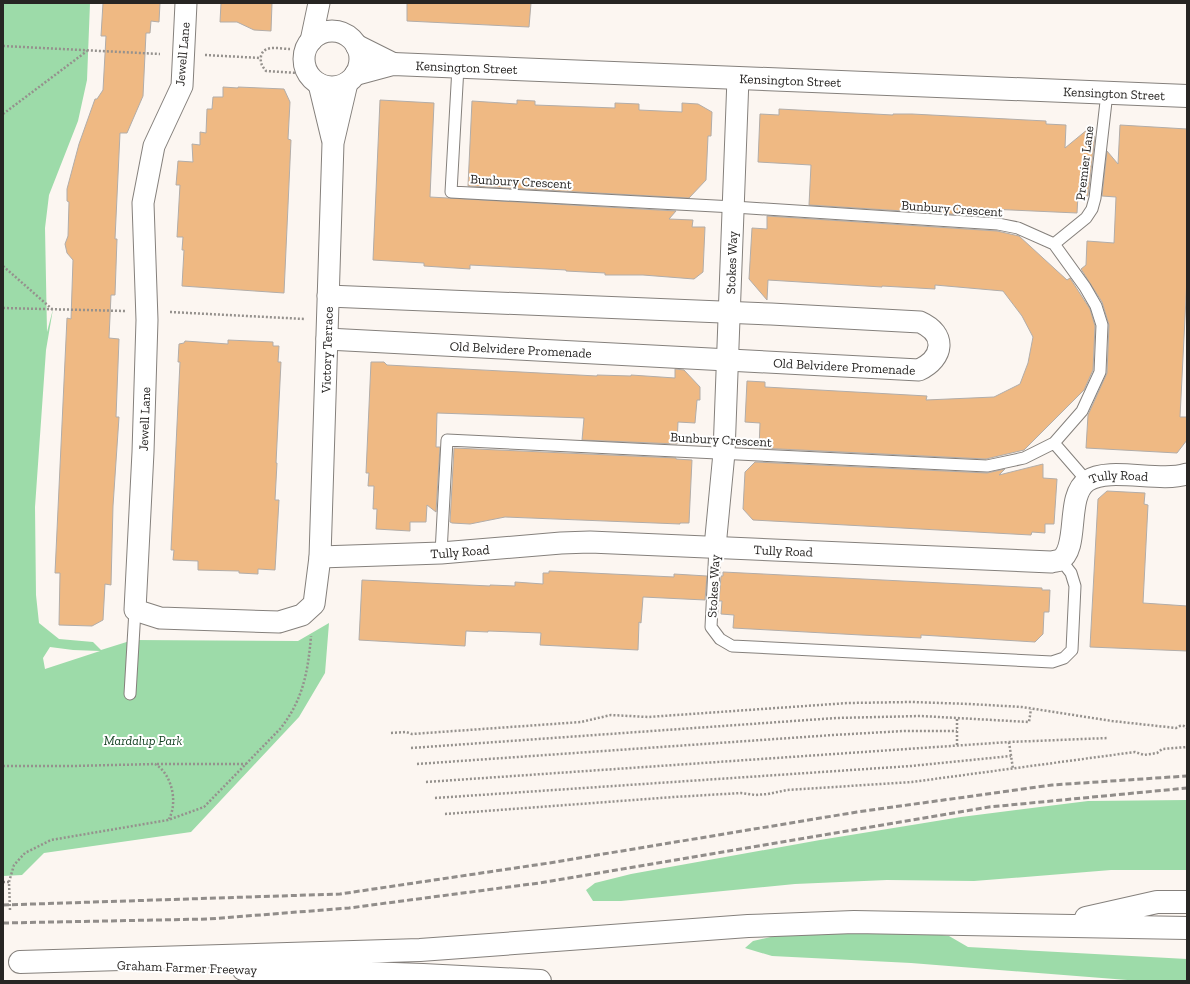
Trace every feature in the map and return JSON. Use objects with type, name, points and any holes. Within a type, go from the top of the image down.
[{"type":"main road","name":"Kensington Street","points":[[358,46],[394,64]]},
{"type":"main road","name":"Kensington Street","points":[[351,79],[394,64],[1187,96]]},
{"type":"main road","points":[[1054,926],[1157,902],[1187,902]]},
{"type":"main road","points":[[12,962],[420,950],[748,926],[854,922],[1187,928]]},
{"type":"main road","name":"Graham Farmer Freeway","points":[[12,962],[423,974],[540,981]]},
{"type":"street","name":"Jewell Lane","points":[[135,610],[143,452],[147,316],[143,203],[154,146],[182,86],[186,3]]},
{"type":"street","points":[[308,45],[318,34],[328,31],[337,31],[346,34],[358,46],[360,61],[351,79],[338,87],[328,87],[314,78],[305,65],[308,45],[319,3]]},
{"type":"street","points":[[326,3],[337,31]]},
{"type":"street","name":"Victory Terrace","points":[[314,78],[333,143]]},
{"type":"street","name":"Stokes Way","points":[[715,547],[724,453],[738,78]]},
{"type":"street","name":"Victory Terrace","points":[[320,557],[333,143],[351,79]]},
{"type":"street","name":"Old Belvidere Promenade","points":[[327,339],[919,370],[934,360],[937,355],[938,347],[938,339],[934,332],[928,326],[920,322],[730,312],[328,296]]},
{"type":"street","name":"Tully Road","points":[[320,557],[441,553],[568,542],[1051,562],[1061,560],[1068,550],[1072,537],[1074,510],[1078,492],[1087,481],[1105,475],[1164,477],[1187,474]]},
{"type":"street","points":[[135,610],[160,618],[280,622],[302,615],[314,604],[320,557]]},
{"type":"lane","name":"Bunbury Crescent","points":[[441,553],[447,440],[987,466],[1024,458],[1054,443],[1082,411],[1100,372],[1102,325],[1096,306],[1086,286],[1054,244],[1018,228],[998,224],[734,207],[451,192],[458,66]]},
{"type":"lane","name":"Premier Lane","points":[[1054,244],[1086,218],[1092,209],[1106,92]]},
{"type":"lane","points":[[1054,443],[1087,481]]},
{"type":"lane","name":"Stokes Way","points":[[715,547],[711,628],[720,639],[732,646],[1052,662],[1064,658],[1072,650],[1075,586],[1071,573],[1061,560]]},
{"type":"lane","points":[[130,694],[135,610]]},
{"type":"path","points":[[308,45],[268,48],[263,52],[260,58],[261,65],[266,71],[314,78]]},
{"type":"path","points":[[3,46],[157,54]]},
{"type":"path","points":[[3,114],[88,50]]},
{"type":"path","points":[[206,55],[260,58]]},
{"type":"path","points":[[3,266],[53,309]]},
{"type":"path","points":[[3,308],[112,310]]},
{"type":"path","points":[[188,313],[281,318]]},
{"type":"path","points":[[10,910],[9,882],[14,865],[25,854],[51,840],[168,820],[204,807],[288,718],[301,694],[308,661],[314,604]]},
{"type":"path","points":[[392,733],[406,732],[412,734],[581,722],[611,715],[648,717],[848,703],[941,702],[999,705],[1176,728],[1185,726],[1187,728]]},
{"type":"path","points":[[411,748],[836,718],[886,716],[957,717],[1029,722],[1030,709]]},
{"type":"path","points":[[956,745],[957,717]]},
{"type":"path","points":[[416,764],[833,735],[904,731],[957,731]]},
{"type":"path","points":[[426,782],[956,745],[1108,738]]},
{"type":"path","points":[[1009,742],[1013,769]]},
{"type":"path","points":[[445,814],[689,796],[740,793],[755,795],[787,790],[912,782],[1135,752],[1144,755],[1157,753],[1162,749],[1187,748]]},
{"type":"path","points":[[434,798],[919,765],[1011,756]]},
{"type":"path","points":[[155,764],[164,772],[170,786],[173,808],[168,820]]},
{"type":"path","points":[[3,766],[246,764]]},
{"type":"path","points":[[3,882],[9,882]]},
{"type":"green space","name":"Mardalup Park","points":[[3,3],[90,3],[87,80],[78,121],[49,195],[45,228],[47,332],[53,309],[46,350],[35,507],[36,595],[39,623],[59,639],[93,642],[101,650],[133,640],[298,641],[329,623],[325,673],[299,717],[191,832],[44,853],[22,875],[3,876]],"holes":[[[50,647],[100,651],[45,669],[43,658]]]},
{"type":"green space","points":[[1187,800],[1187,870],[1111,870],[974,881],[887,880],[795,884],[621,901],[593,901],[586,890],[595,883],[631,874],[820,840],[961,817],[1088,801]]},
{"type":"green space","points":[[848,929],[928,933],[949,936],[968,947],[1187,959],[1187,981],[1140,981],[911,963],[772,956],[745,948],[753,941],[775,936]]},
{"type":"building","points":[[103,3],[160,3],[159,22],[151,21],[150,33],[146,33],[143,96],[127,133],[120,133],[115,239],[117,239],[115,295],[111,295],[109,338],[119,339],[116,417],[119,417],[113,506],[111,585],[105,584],[103,620],[92,626],[59,625],[60,573],[55,573],[67,318],[71,319],[73,260],[67,253],[65,244],[68,236],[69,202],[67,201],[67,189],[79,144],[95,99],[97,99],[103,90],[106,36],[101,36]]},
{"type":"building","points":[[221,3],[272,3],[271,31],[254,30],[237,22],[220,22]]},
{"type":"building","points":[[407,3],[531,3],[529,27],[407,21]]},
{"type":"building","points":[[223,87],[284,89],[290,102],[288,139],[291,140],[284,293],[182,286],[184,250],[182,250],[183,237],[177,237],[180,185],[176,185],[178,161],[193,162],[192,144],[200,145],[200,132],[206,133],[207,109],[212,109],[213,97],[223,97]]},
{"type":"building","points":[[380,100],[434,103],[430,197],[676,211],[669,219],[693,220],[692,227],[705,227],[703,272],[694,279],[643,275],[605,275],[605,273],[566,270],[470,265],[470,269],[424,266],[424,263],[373,260]]},
{"type":"building","points":[[517,100],[535,101],[535,105],[615,108],[615,103],[639,104],[639,110],[682,112],[682,103],[698,104],[712,112],[711,136],[708,136],[706,180],[689,198],[468,186],[472,101],[517,104]]},
{"type":"building","points":[[779,109],[1046,121],[1046,124],[1066,125],[1065,148],[1088,129],[1095,137],[1088,196],[1078,195],[1077,213],[989,209],[998,217],[809,205],[811,165],[758,162],[760,114],[779,115]]},
{"type":"building","points":[[1120,125],[1187,129],[1187,278],[1180,417],[1187,417],[1187,440],[1177,453],[1086,448],[1088,415],[1107,373],[1109,325],[1102,302],[1081,269],[1086,265],[1087,241],[1114,243],[1116,197],[1102,196],[1107,151],[1118,164]]},
{"type":"building","points":[[767,216],[997,231],[1019,236],[1067,280],[1070,278],[1090,309],[1095,326],[1093,370],[1084,390],[1024,450],[986,459],[759,448],[760,423],[745,422],[747,381],[765,382],[765,387],[927,396],[926,400],[994,397],[1020,384],[1028,363],[1033,337],[1022,316],[1003,291],[935,285],[935,289],[768,280],[767,300],[749,279],[752,228],[767,229]]},
{"type":"building","points":[[228,340],[273,342],[273,346],[279,346],[278,362],[281,362],[275,500],[279,500],[275,570],[258,569],[258,574],[239,573],[239,571],[198,570],[198,561],[173,560],[174,550],[171,550],[180,362],[178,362],[179,344],[184,343],[185,341],[228,344]]},
{"type":"building","points":[[371,362],[384,362],[387,365],[597,376],[631,375],[675,378],[675,369],[684,370],[700,387],[700,400],[697,400],[695,423],[678,422],[677,444],[582,440],[584,418],[437,413],[436,447],[440,447],[436,512],[427,505],[426,522],[410,522],[410,531],[376,529],[377,509],[373,509],[374,486],[368,486],[369,473],[366,473]]},
{"type":"building","points":[[454,448],[692,460],[689,523],[680,524],[505,517],[470,524],[452,523],[450,522]]},
{"type":"building","points":[[755,462],[987,473],[1005,469],[999,475],[1043,464],[1043,478],[1057,479],[1054,524],[1045,524],[1045,533],[1032,532],[1031,535],[753,520],[743,509],[745,472]]},
{"type":"building","points":[[1107,491],[1145,493],[1144,504],[1148,505],[1143,603],[1187,606],[1187,651],[1090,647],[1098,499]]},
{"type":"building","points":[[549,571],[674,577],[674,574],[707,576],[705,600],[643,597],[641,623],[639,622],[638,650],[540,645],[541,633],[488,631],[466,631],[465,646],[359,640],[362,580],[515,586],[515,582],[543,584],[543,573],[549,573]]},
{"type":"building","points":[[723,572],[1042,588],[1042,590],[1050,590],[1049,612],[1044,612],[1043,634],[1035,642],[921,635],[921,638],[733,628],[734,615],[721,614],[722,601],[719,601],[721,576],[723,576]]},
{"type":"railway","points":[[3,905],[340,894],[549,863],[857,812],[1052,785],[1187,776]]},
{"type":"railway","points":[[3,923],[208,919],[349,908],[539,883],[989,807],[1187,788]]}]
